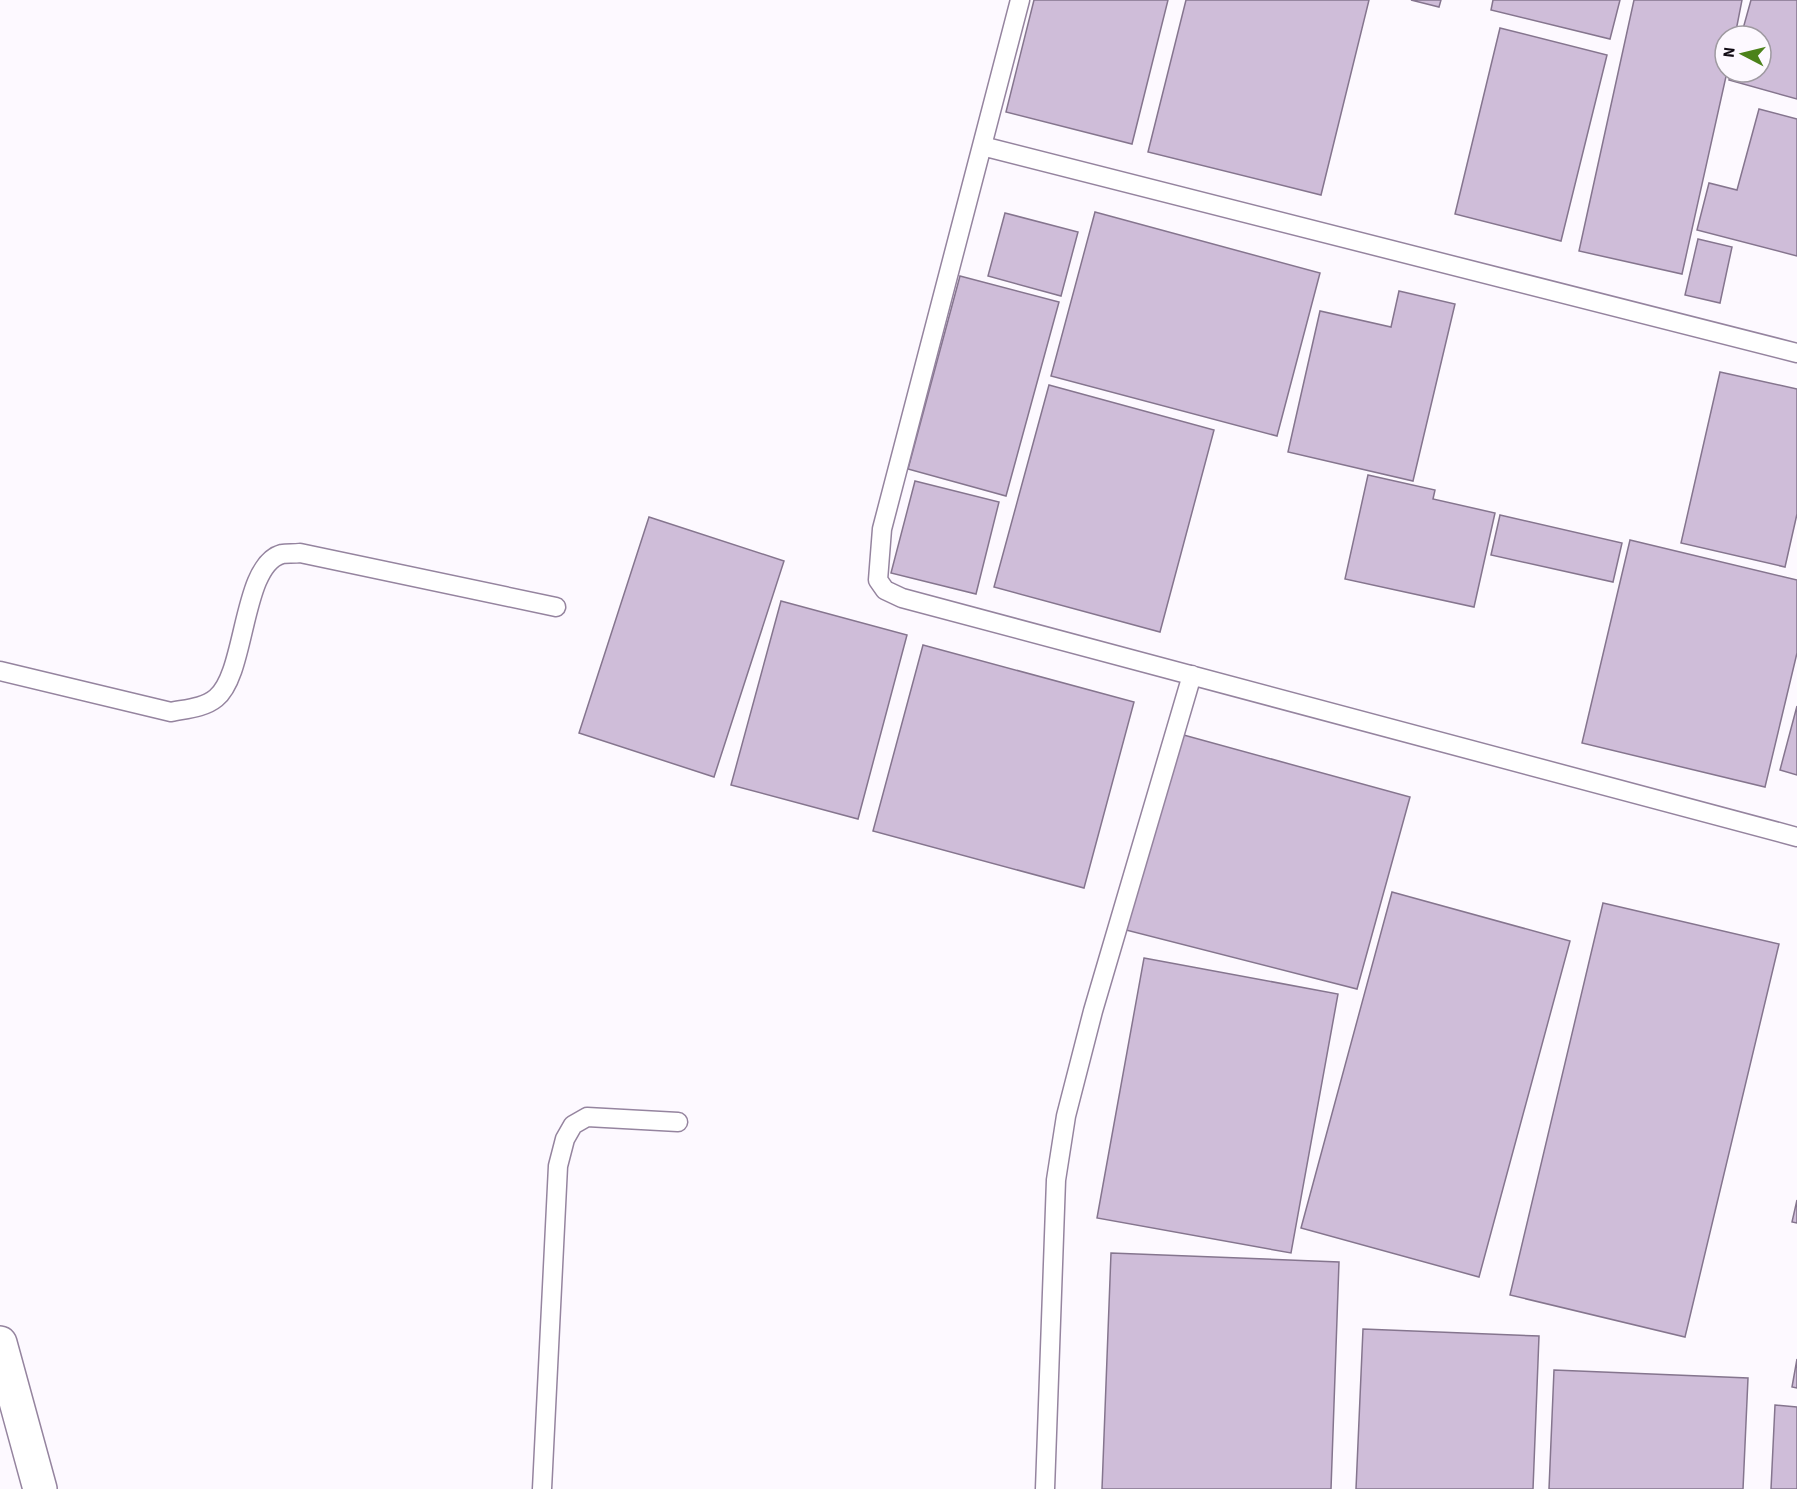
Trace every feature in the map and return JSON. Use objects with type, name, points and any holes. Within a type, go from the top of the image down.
[{"type":"street","points":[[0,1343],[40,1489]]},
{"type":"lane","points":[[1020,0],[882,528],[878,580],[885,590],[902,598],[1797,837]]},
{"type":"lane","points":[[982,146],[1797,353]]},
{"type":"lane","points":[[0,670],[171,712],[194,708],[215,699],[227,683],[256,582],[267,564],[280,554],[300,554],[556,607]]},
{"type":"lane","points":[[1045,1489],[1056,1180],[1066,1116],[1093,1011],[1192,675]]},
{"type":"lane","points":[[542,1489],[558,1166],[565,1139],[573,1125],[587,1117],[678,1122]]},
{"type":"building","points":[[1034,0],[1168,0],[1132,144],[1006,112]]},
{"type":"building","points":[[1186,0],[1369,0],[1321,195],[1148,152]]},
{"type":"building","points":[[1411,0],[1441,0],[1439,7]]},
{"type":"building","points":[[1493,0],[1620,0],[1610,39],[1491,10]]},
{"type":"building","points":[[1634,0],[1742,0],[1737,24],[1713,24],[1713,84],[1724,84],[1682,274],[1579,251]]},
{"type":"building","points":[[1751,0],[1797,0],[1797,99],[1743,84],[1773,84],[1773,24],[1744,24]]},
{"type":"building","points":[[1500,28],[1607,55],[1561,241],[1455,214]]},
{"type":"building","points":[[1759,109],[1797,119],[1797,256],[1697,230],[1709,183],[1737,190]]},
{"type":"building","points":[[1095,212],[1320,273],[1277,436],[1051,376]]},
{"type":"building","points":[[1005,213],[1078,232],[1061,296],[988,276]]},
{"type":"building","points":[[1698,239],[1732,247],[1720,303],[1685,295]]},
{"type":"building","points":[[960,276],[1059,302],[1006,496],[908,469]]},
{"type":"building","points":[[1399,291],[1455,304],[1413,481],[1288,452],[1320,311],[1391,327]]},
{"type":"building","points":[[1720,372],[1797,389],[1797,514],[1785,567],[1681,543]]},
{"type":"building","points":[[1049,385],[1214,430],[1160,632],[994,587]]},
{"type":"building","points":[[1368,475],[1435,490],[1433,499],[1495,513],[1474,607],[1345,579]]},
{"type":"building","points":[[915,481],[999,502],[976,594],[891,573]]},
{"type":"building","points":[[1500,515],[1622,543],[1613,582],[1491,555]]},
{"type":"building","points":[[649,517],[784,561],[714,777],[579,733]]},
{"type":"building","points":[[1630,540],[1797,580],[1797,653],[1765,787],[1582,743]]},
{"type":"building","points":[[781,601],[907,635],[858,819],[731,785]]},
{"type":"building","points":[[923,645],[1134,702],[1084,888],[873,831]]},
{"type":"building","points":[[1797,706],[1797,775],[1780,770]]},
{"type":"building","points":[[1180,734],[1410,797],[1357,989],[1126,930]]},
{"type":"building","points":[[1392,892],[1570,941],[1479,1277],[1301,1228]]},
{"type":"building","points":[[1603,903],[1779,944],[1685,1337],[1510,1295]]},
{"type":"building","points":[[1144,958],[1338,994],[1291,1253],[1097,1218]]},
{"type":"building","points":[[1797,1200],[1797,1223],[1792,1222]]},
{"type":"building","points":[[1111,1253],[1339,1262],[1331,1489],[1102,1489]]},
{"type":"building","points":[[1363,1329],[1539,1336],[1533,1489],[1356,1489]]},
{"type":"building","points":[[1797,1359],[1797,1388],[1792,1387]]},
{"type":"building","points":[[1554,1370],[1748,1378],[1743,1489],[1549,1489]]},
{"type":"building","points":[[1775,1405],[1797,1407],[1797,1489],[1771,1489]]}]
